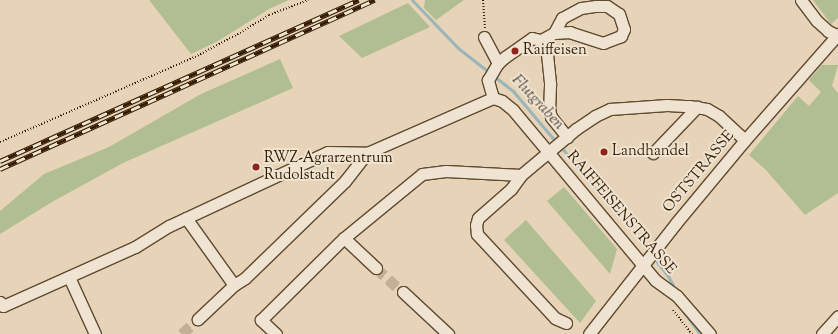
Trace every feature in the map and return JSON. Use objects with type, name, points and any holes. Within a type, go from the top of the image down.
[{"type":"street","points":[[801,0],[817,21],[828,31],[838,35]]},
{"type":"street","points":[[0,302],[3,306],[135,247],[169,226],[328,152],[367,153],[493,98],[488,80],[494,70],[505,56],[532,38],[541,40],[554,33],[570,32],[603,43],[621,36],[624,29],[619,14],[607,6],[596,6],[581,8],[562,18],[554,33]]},
{"type":"street","name":"OSTSTRASSE","points":[[589,334],[642,264],[745,140],[838,35]]},
{"type":"street","points":[[484,37],[494,70]]},
{"type":"street","points":[[541,40],[546,54],[550,86],[548,109],[558,144]]},
{"type":"street","name":"RAIFFEISENSTRASSE","points":[[493,98],[502,101],[558,144],[642,264],[655,280],[677,296],[710,334]]},
{"type":"street","points":[[566,323],[555,318],[477,234],[476,225],[478,218],[511,189],[521,175],[588,119],[610,109],[667,105],[697,107],[713,112],[745,140]]},
{"type":"street","points":[[653,153],[697,107]]},
{"type":"street","points":[[198,319],[234,285],[245,278],[345,181],[367,153]]},
{"type":"street","points":[[276,334],[261,320],[344,238],[422,174],[446,171],[521,175]]},
{"type":"street","points":[[186,218],[234,285]]},
{"type":"street","points":[[344,238],[376,268]]},
{"type":"street","points":[[69,277],[96,334]]},
{"type":"street","points":[[403,292],[448,334]]},
{"type":"street","points":[[826,333],[838,316]]},
{"type":"path","points":[[0,142],[195,57],[240,33],[269,15],[308,0]]},
{"type":"path","points":[[483,0],[485,23],[484,37]]},
{"type":"green space","points":[[149,0],[289,0],[269,9],[218,41],[191,54]]},
{"type":"green space","points":[[425,0],[464,0],[436,20],[424,8]]},
{"type":"green space","points":[[813,0],[838,0],[838,18],[831,24]]},
{"type":"green space","points":[[408,3],[430,27],[362,58],[339,36]]},
{"type":"green space","points":[[280,59],[293,88],[123,163],[52,202],[0,234],[0,211],[44,174],[109,147],[201,94]]},
{"type":"green space","points":[[822,65],[838,65],[832,86],[838,93],[838,193],[805,215],[765,169],[749,155],[798,96],[809,106],[821,92],[809,80]]},
{"type":"green space","points":[[564,187],[617,249],[610,274],[547,201]]},
{"type":"green space","points":[[526,220],[596,301],[580,323],[504,240]]},
{"type":"waterway","name":"Flutgraben","points":[[412,0],[458,48],[513,91],[556,142]]},
{"type":"waterway","name":"Flutgraben","points":[[560,146],[618,214]]},
{"type":"waterway","name":"Flutgraben","points":[[657,262],[673,285]]},
{"type":"waterway","name":"Flutgraben","points":[[675,300],[700,334]]},
{"type":"tunnel","points":[[376,268],[403,292]]},
{"type":"tunnel","points":[[182,334],[198,319]]},
{"type":"railway","points":[[0,161],[358,0]]},
{"type":"railway","points":[[0,169],[375,0]]},
{"type":"place","name":"Raiffeisen","points":[[515,51]]},
{"type":"place","name":"Landhandel","points":[[604,152]]},
{"type":"place","name":"RWZ-Agrarzentrum Rudolstadt","points":[[256,167]]}]
